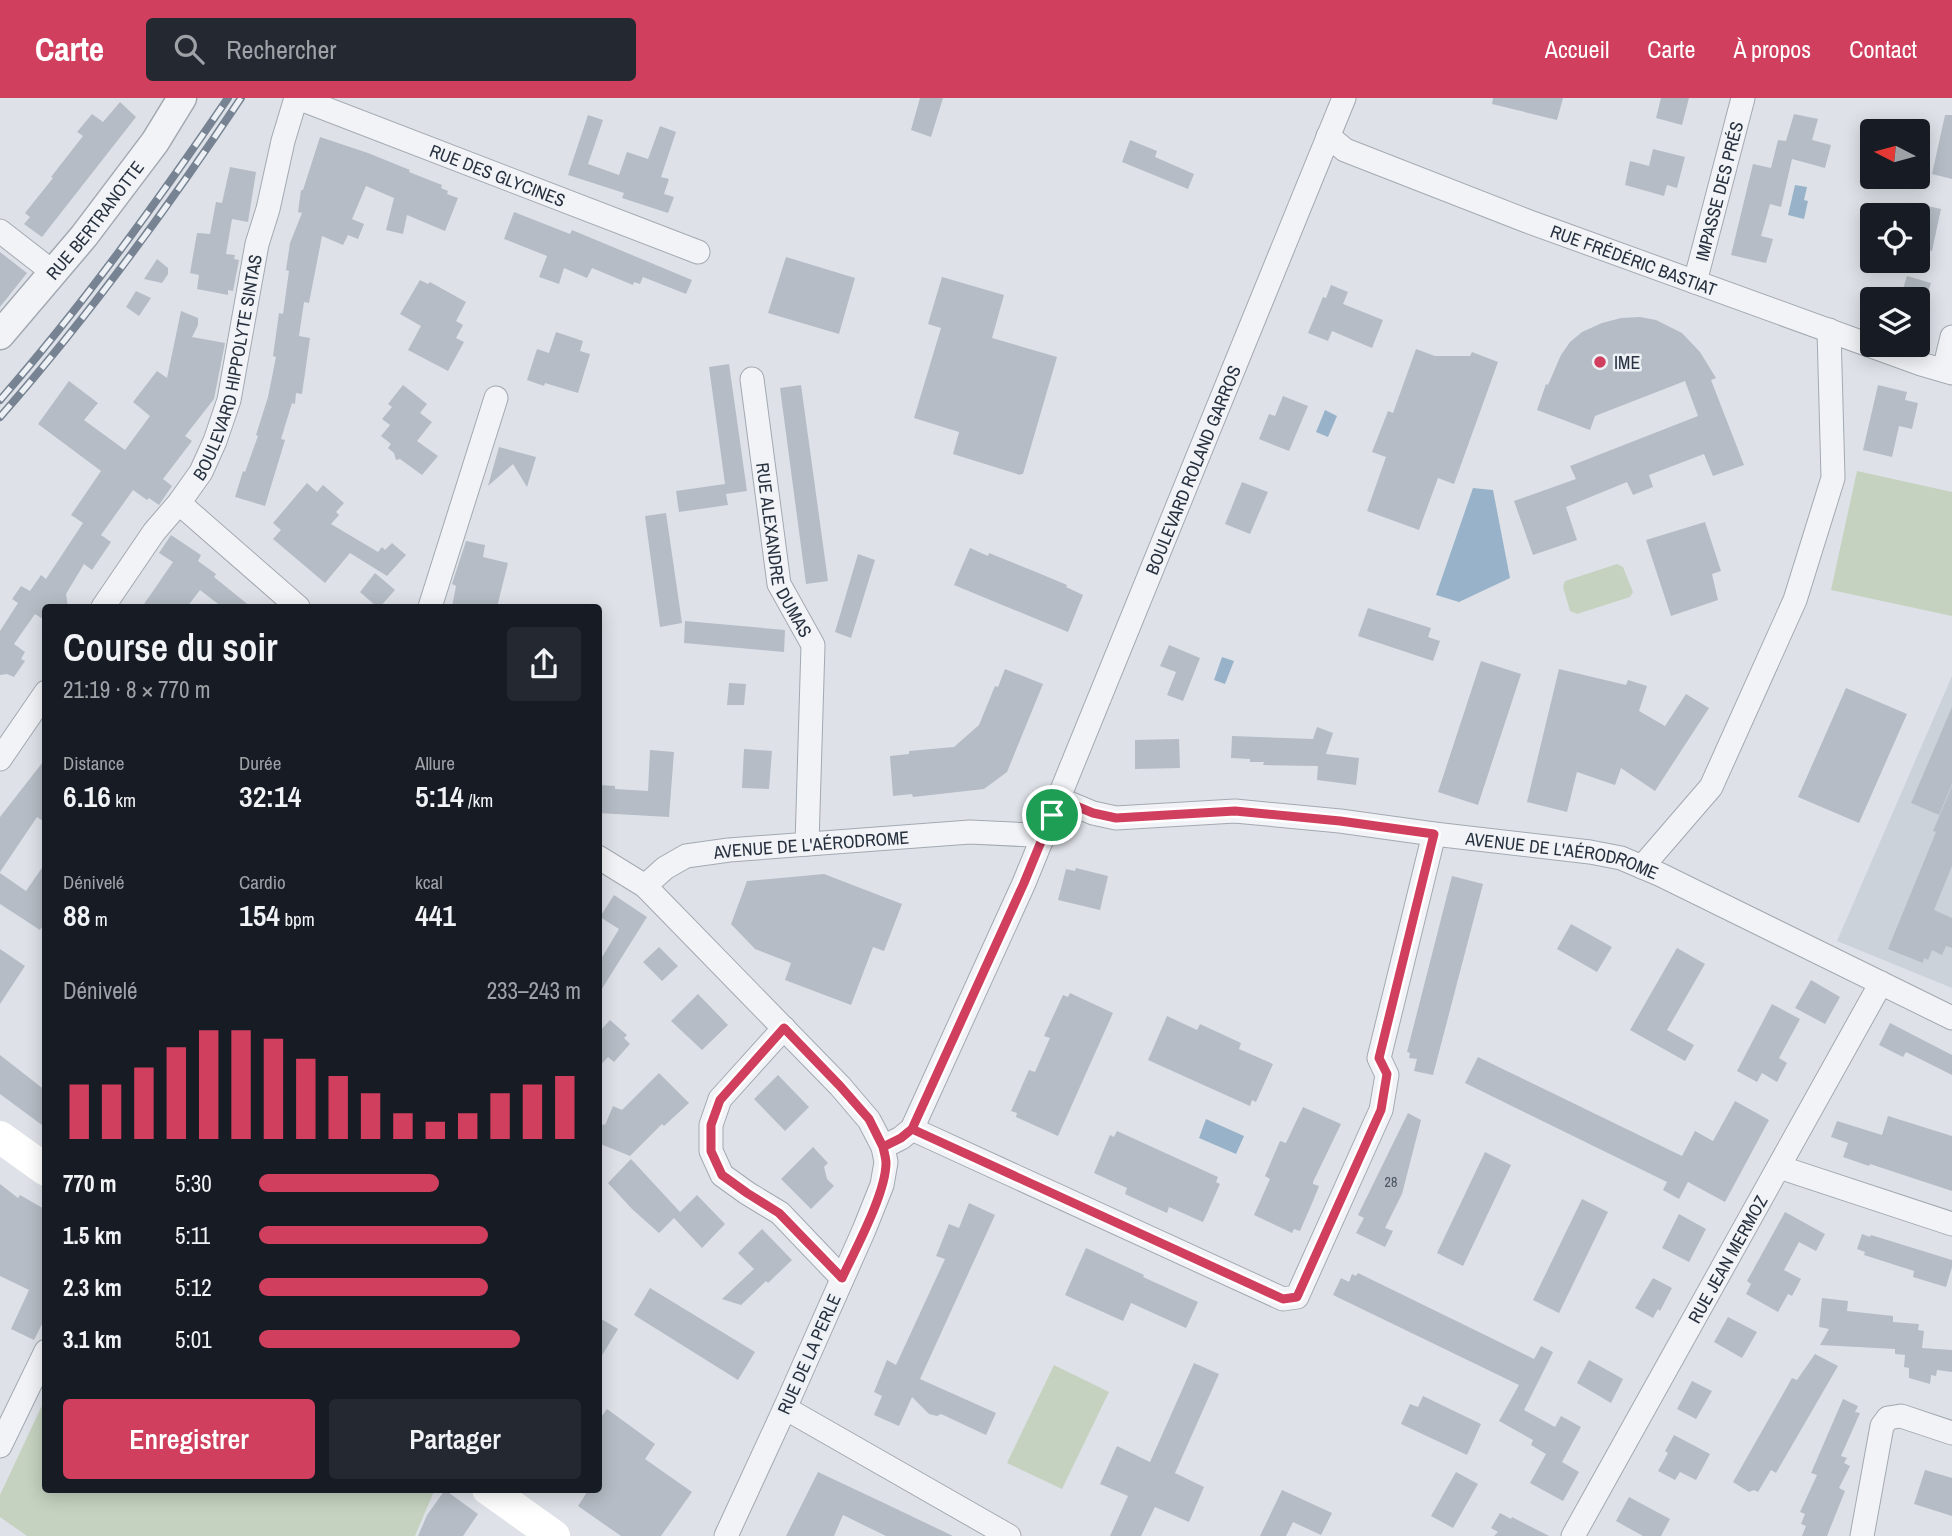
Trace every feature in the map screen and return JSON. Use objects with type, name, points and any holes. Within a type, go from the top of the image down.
[{"type":"main road","points":[[0,1137],[42,1167]]},
{"type":"main road","points":[[494,1493],[554,1536]]},
{"type":"street","name":"RUE BERTRANOTTE","points":[[0,335],[54,273],[155,142],[182,98]]},
{"type":"street","name":"RUE DES GLYCINES","points":[[297,98],[698,252]]},
{"type":"street","name":"BOULEVARD HIPPOLYTE SINTAS","points":[[105,604],[154,532],[201,472],[215,441],[229,400],[257,244],[283,141],[297,98]]},
{"type":"street","name":"BOULEVARD ROLAND GARROS","points":[[912,1129],[1024,883],[1344,98]]},
{"type":"street","name":"IMPASSE DES PRÉS","points":[[1695,282],[1743,98]]},
{"type":"street","name":"RUE FRÉDÉRIC BASTIAT","points":[[1328,136],[1345,150],[1527,221],[1948,372],[1952,337]]},
{"type":"street","points":[[0,231],[54,273]]},
{"type":"street","points":[[1642,867],[1711,787],[1795,600],[1833,478],[1829,330]]},
{"type":"street","name":"RUE ALEXANDRE DUMAS","points":[[752,379],[779,584],[813,645],[807,844]]},
{"type":"street","points":[[431,604],[496,398]]},
{"type":"street","points":[[179,503],[295,604]]},
{"type":"street","points":[[0,760],[42,698]]},
{"type":"street","name":"AVENUE DE L'AÉRODROME","points":[[1059,797],[1093,813],[1116,818],[1235,811],[1340,821],[1621,858],[1952,1018]]},
{"type":"street","name":"AVENUE DE L'AÉRODROME","points":[[645,886],[666,867],[686,856],[729,850],[970,832],[1031,835],[1041,841]]},
{"type":"street","points":[[883,1147],[912,1129],[1283,1299],[1297,1297],[1381,1110],[1387,1074],[1379,1058],[1434,834]]},
{"type":"street","points":[[602,859],[645,886]]},
{"type":"street","name":"RUE DE LA PERLE","points":[[645,886],[869,1119],[883,1147],[887,1162],[882,1185],[864,1230],[726,1536]]},
{"type":"street","name":"RUE JEAN MERMOZ","points":[[1576,1535],[1881,983]]},
{"type":"street","points":[[784,1028],[720,1100],[711,1125],[711,1151],[722,1175],[779,1213],[842,1278]]},
{"type":"street","points":[[1779,1167],[1952,1224]]},
{"type":"street","points":[[0,1446],[42,1359]]},
{"type":"street","points":[[785,1408],[1009,1536]]},
{"type":"street","points":[[1862,1536],[1882,1426],[1888,1419],[1901,1416],[1952,1433]]},
{"type":"shaded area","points":[[1952,676],[1952,988],[1837,941]]},
{"type":"green space","points":[[1857,471],[1952,492],[1952,616],[1831,590]]},
{"type":"green space","points":[[1617,564],[1623,567],[1633,592],[1630,597],[1577,614],[1570,611],[1563,587],[1565,581]]},
{"type":"green space","points":[[1054,1365],[1109,1392],[1062,1489],[1007,1463]]},
{"type":"green space","points":[[42,1405],[42,1493],[433,1493],[415,1536],[27,1536],[0,1517],[0,1495]]},
{"type":"water","points":[[1795,185],[1807,187],[1804,200],[1808,201],[1804,219],[1788,215]]},
{"type":"water","points":[[1325,410],[1337,416],[1328,437],[1316,432]]},
{"type":"water","points":[[1473,488],[1493,490],[1510,578],[1459,602],[1436,595]]},
{"type":"water","points":[[1222,657],[1234,661],[1225,684],[1214,680]]},
{"type":"water","points":[[1206,1119],[1244,1136],[1236,1154],[1199,1138]]},
{"type":"building","points":[[920,98],[943,98],[931,137],[911,130]]},
{"type":"building","points":[[1493,98],[1563,98],[1557,120],[1492,104]]},
{"type":"building","points":[[1661,98],[1689,98],[1682,125],[1656,118]]},
{"type":"building","points":[[120,102],[136,117],[42,237],[24,224],[30,217],[25,213],[83,136],[77,132],[92,114],[103,122]]},
{"type":"building","points":[[1794,114],[1818,119],[1812,140],[1831,145],[1825,168],[1792,159],[1781,207],[1770,204],[1761,236],[1773,239],[1766,263],[1731,255],[1753,164],[1771,168],[1778,140],[1786,141]]},
{"type":"building","points":[[588,115],[603,120],[588,164],[619,175],[627,152],[648,159],[660,126],[676,132],[661,177],[669,179],[664,194],[674,197],[668,213],[622,198],[624,193],[568,175]]},
{"type":"building","points":[[1945,115],[1952,115],[1952,179],[1932,174]]},
{"type":"building","points":[[320,137],[410,170],[409,172],[442,185],[441,188],[448,191],[447,194],[458,198],[445,231],[407,215],[403,234],[386,230],[394,198],[366,186],[352,219],[364,224],[358,239],[348,235],[343,245],[322,236],[309,303],[304,302],[299,336],[310,338],[302,394],[296,393],[295,404],[292,403],[281,439],[285,440],[265,506],[235,497],[258,436],[256,435],[268,397],[276,357],[273,356],[279,313],[283,314],[290,243],[302,213],[298,212],[301,190]]},
{"type":"building","points":[[1130,140],[1157,151],[1155,157],[1194,174],[1188,189],[1122,162]]},
{"type":"building","points":[[1653,149],[1685,157],[1677,188],[1667,185],[1664,196],[1625,185],[1630,161],[1649,166]]},
{"type":"building","points":[[230,167],[256,172],[248,222],[232,219],[226,254],[235,255],[234,259],[239,260],[233,291],[228,290],[228,295],[197,289],[199,275],[190,273],[197,233],[210,234],[216,202],[222,203]]},
{"type":"building","points":[[1930,207],[1941,209],[1930,251]]},
{"type":"building","points":[[514,212],[570,234],[572,230],[692,280],[686,294],[643,277],[640,284],[634,282],[633,285],[592,268],[587,278],[564,268],[559,284],[539,277],[547,256],[504,239]]},
{"type":"building","points":[[0,252],[27,273],[0,307]]},
{"type":"building","points":[[786,257],[855,278],[839,334],[768,313]]},
{"type":"building","points":[[157,259],[168,268],[168,274],[162,283],[144,279]]},
{"type":"building","points":[[1907,276],[1931,283],[1930,287],[1904,287]]},
{"type":"building","points":[[942,277],[1004,295],[992,338],[1057,357],[1023,474],[953,454],[959,432],[914,418],[941,328],[928,324]]},
{"type":"building","points":[[420,280],[428,284],[430,282],[466,302],[456,321],[463,325],[456,338],[464,342],[448,371],[408,350],[421,326],[400,314]]},
{"type":"building","points":[[1331,285],[1348,292],[1343,304],[1383,320],[1372,348],[1332,331],[1328,341],[1308,333]]},
{"type":"building","points":[[136,291],[151,298],[139,316],[126,307]]},
{"type":"building","points":[[181,311],[198,318],[198,325],[192,337],[225,343],[214,399],[185,436],[192,441],[163,479],[172,486],[159,505],[133,490],[101,535],[111,542],[92,570],[84,564],[66,594],[68,604],[42,604],[42,618],[35,614],[14,644],[25,652],[21,659],[25,661],[14,677],[0,675],[0,631],[18,603],[12,599],[21,586],[30,591],[41,575],[46,579],[83,523],[71,515],[101,471],[38,424],[69,381],[98,403],[84,420],[125,450],[150,416],[133,402],[157,371],[167,378]]},
{"type":"building","points":[[1640,317],[1656,320],[1682,333],[1700,352],[1716,378],[1711,380],[1744,465],[1713,476],[1704,454],[1649,475],[1653,487],[1633,495],[1627,482],[1566,507],[1577,540],[1533,555],[1514,501],[1576,479],[1570,466],[1698,416],[1685,381],[1595,416],[1590,430],[1537,410],[1546,384],[1548,385],[1570,342],[1582,332],[1602,323]]},
{"type":"building","points":[[556,332],[583,341],[580,351],[590,354],[578,393],[527,380],[537,349],[549,353]]},
{"type":"building","points":[[1416,349],[1435,356],[1470,356],[1472,352],[1498,362],[1454,484],[1438,478],[1419,530],[1367,511],[1386,457],[1372,452],[1388,411],[1393,413]]},
{"type":"building","points":[[729,364],[747,491],[726,494],[728,505],[679,512],[676,491],[725,484],[709,367]]},
{"type":"building","points":[[403,385],[427,404],[420,413],[432,422],[417,441],[438,456],[422,475],[400,459],[396,460],[394,453],[388,448],[391,444],[381,436],[390,425],[382,419],[392,407],[388,404]]},
{"type":"building","points":[[801,385],[828,581],[806,584],[780,388]]},
{"type":"building","points":[[1878,385],[1907,392],[1905,400],[1918,403],[1912,429],[1899,426],[1892,457],[1863,450]]},
{"type":"building","points":[[1283,396],[1308,406],[1289,451],[1259,439],[1269,414],[1275,416]]},
{"type":"building","points":[[499,447],[536,457],[527,487],[513,464],[488,486]]},
{"type":"building","points":[[1242,482],[1268,492],[1250,534],[1225,524]]},
{"type":"building","points":[[307,483],[317,492],[323,485],[344,503],[331,524],[378,552],[382,547],[385,550],[392,543],[406,555],[387,576],[350,553],[325,583],[273,539],[281,530],[273,523]]},
{"type":"building","points":[[666,513],[682,623],[660,627],[645,516]]},
{"type":"building","points":[[1705,522],[1721,571],[1712,574],[1718,600],[1671,616],[1646,540]]},
{"type":"building","points":[[171,535],[201,555],[198,561],[247,604],[218,604],[200,590],[189,604],[144,604],[173,562],[159,553]]},
{"type":"building","points":[[466,541],[485,545],[483,557],[508,563],[498,604],[453,604],[456,586],[452,584]]},
{"type":"building","points":[[970,548],[1036,572],[1083,595],[1068,632],[954,585]]},
{"type":"building","points":[[858,554],[875,560],[851,638],[835,632]]},
{"type":"building","points":[[375,573],[395,590],[383,604],[374,604],[360,592]]},
{"type":"building","points":[[1368,608],[1431,628],[1428,637],[1440,641],[1433,661],[1358,636]]},
{"type":"building","points":[[685,621],[785,630],[784,652],[684,643]]},
{"type":"building","points":[[1169,645],[1200,658],[1183,701],[1167,695],[1176,672],[1160,666]]},
{"type":"building","points":[[1481,661],[1521,674],[1478,805],[1438,792]]},
{"type":"building","points":[[1005,669],[1043,684],[1007,772],[984,789],[913,797],[912,794],[893,796],[890,756],[909,754],[909,751],[954,747],[979,725]]},
{"type":"building","points":[[1559,669],[1626,685],[1628,680],[1647,686],[1639,711],[1665,726],[1686,694],[1709,708],[1655,791],[1621,768],[1615,785],[1577,772],[1567,812],[1527,802]]},
{"type":"building","points":[[729,683],[746,684],[744,705],[727,705]]},
{"type":"building","points":[[1846,688],[1907,714],[1859,823],[1798,797]]},
{"type":"building","points":[[1952,707],[1952,784],[1939,815],[1911,803]]},
{"type":"building","points":[[1317,727],[1333,733],[1326,754],[1359,758],[1356,785],[1317,780],[1318,766],[1263,765],[1264,762],[1231,758],[1232,736],[1313,739]]},
{"type":"building","points":[[1179,739],[1180,768],[1135,769],[1135,740]]},
{"type":"building","points":[[744,749],[772,751],[769,789],[742,788]]},
{"type":"building","points":[[650,750],[674,752],[669,817],[602,813],[602,785],[615,786],[615,789],[648,791]]},
{"type":"building","points":[[42,763],[42,820],[37,817],[0,872],[0,817]]},
{"type":"building","points":[[1952,786],[1952,866],[1934,910],[1952,918],[1952,948],[1946,946],[1942,955],[1932,950],[1928,960],[1924,958],[1923,963],[1888,949]]},
{"type":"building","points":[[42,868],[40,930],[0,904],[0,873],[26,891]]},
{"type":"building","points":[[1076,868],[1108,876],[1100,910],[1058,900],[1066,869],[1075,871]]},
{"type":"building","points":[[824,874],[902,904],[884,951],[873,947],[851,1005],[785,980],[791,963],[755,949],[731,924],[747,881]]},
{"type":"building","points":[[1452,876],[1483,884],[1433,1075],[1414,1071],[1417,1059],[1409,1058],[1410,1053],[1407,1052]]},
{"type":"building","points":[[614,895],[647,917],[602,989],[602,957],[619,929],[602,918]]},
{"type":"building","points":[[1571,924],[1612,947],[1597,972],[1557,949]]},
{"type":"building","points":[[659,947],[678,966],[662,981],[643,962]]},
{"type":"building","points":[[1677,948],[1705,964],[1667,1030],[1694,1045],[1685,1061],[1630,1030]]},
{"type":"building","points":[[0,949],[25,966],[0,1004]]},
{"type":"building","points":[[1811,980],[1840,997],[1825,1024],[1795,1008]]},
{"type":"building","points":[[1070,993],[1113,1013],[1058,1136],[1016,1117],[1017,1113],[1011,1111],[1029,1070],[1035,1072],[1050,1038],[1044,1036],[1063,995],[1068,997]]},
{"type":"building","points":[[698,994],[728,1025],[702,1050],[671,1021]]},
{"type":"building","points":[[1772,1004],[1800,1019],[1779,1058],[1787,1063],[1777,1082],[1762,1073],[1757,1082],[1737,1071]]},
{"type":"building","points":[[1167,1016],[1197,1030],[1200,1024],[1241,1043],[1239,1049],[1273,1064],[1256,1102],[1252,1100],[1250,1106],[1148,1060]]},
{"type":"building","points":[[610,1020],[627,1035],[624,1038],[630,1044],[614,1062],[608,1057],[602,1064],[602,1029]]},
{"type":"building","points":[[1890,1023],[1952,1055],[1952,1075],[1906,1052],[1903,1057],[1879,1045]]},
{"type":"building","points":[[0,1055],[42,1088],[42,1125],[0,1094]]},
{"type":"building","points":[[1478,1057],[1682,1156],[1695,1131],[1713,1141],[1735,1101],[1769,1120],[1725,1202],[1688,1182],[1679,1199],[1663,1190],[1667,1182],[1465,1083]]},
{"type":"building","points":[[659,1073],[689,1103],[664,1126],[662,1124],[630,1156],[602,1145],[602,1126],[605,1125],[613,1106],[622,1110]]},
{"type":"building","points":[[778,1075],[809,1107],[785,1131],[754,1099]]},
{"type":"building","points":[[1303,1107],[1341,1124],[1313,1182],[1319,1186],[1300,1231],[1294,1229],[1292,1233],[1254,1215],[1270,1179],[1265,1176],[1280,1141],[1286,1143]]},
{"type":"building","points":[[1408,1113],[1421,1120],[1402,1194],[1385,1228],[1393,1231],[1385,1247],[1356,1233],[1364,1218],[1358,1215]]},
{"type":"building","points":[[1888,1116],[1952,1136],[1952,1191],[1843,1157],[1848,1143],[1831,1137],[1837,1121],[1882,1135]]},
{"type":"building","points":[[1117,1131],[1218,1177],[1216,1182],[1220,1184],[1203,1222],[1169,1207],[1167,1213],[1149,1205],[1125,1194],[1127,1188],[1094,1173],[1110,1135],[1114,1137]]},
{"type":"building","points":[[813,1147],[828,1163],[824,1167],[827,1179],[834,1186],[811,1209],[781,1179]]},
{"type":"building","points":[[1485,1152],[1511,1165],[1463,1266],[1437,1253]]},
{"type":"building","points":[[631,1159],[680,1212],[697,1195],[725,1224],[702,1248],[674,1218],[659,1233],[608,1183]]},
{"type":"building","points":[[0,1184],[18,1198],[20,1195],[42,1208],[42,1324],[34,1340],[11,1329],[29,1290],[0,1276]]},
{"type":"building","points":[[1582,1199],[1608,1212],[1559,1313],[1533,1300]]},
{"type":"building","points":[[969,1203],[995,1215],[920,1379],[996,1413],[986,1435],[941,1414],[929,1414],[912,1397],[899,1426],[874,1415],[882,1396],[874,1392],[887,1360],[896,1365],[945,1259],[936,1256],[949,1224],[959,1228]]},
{"type":"building","points":[[1785,1212],[1825,1234],[1816,1251],[1799,1242],[1784,1270],[1801,1279],[1792,1296],[1788,1294],[1778,1312],[1746,1294],[1751,1284],[1747,1281]]},
{"type":"building","points":[[1679,1214],[1706,1229],[1689,1262],[1662,1248]]},
{"type":"building","points":[[762,1229],[792,1260],[741,1305],[722,1299],[754,1269],[738,1253]]},
{"type":"building","points":[[1862,1234],[1952,1260],[1946,1287],[1913,1277],[1914,1271],[1864,1255],[1865,1252],[1857,1249]]},
{"type":"building","points":[[1086,1248],[1198,1302],[1186,1328],[1131,1303],[1123,1321],[1065,1295]]},
{"type":"building","points":[[1358,1273],[1534,1359],[1541,1346],[1553,1352],[1524,1410],[1555,1427],[1561,1416],[1581,1427],[1562,1462],[1579,1472],[1563,1501],[1530,1483],[1546,1454],[1531,1445],[1533,1440],[1499,1421],[1519,1385],[1333,1295],[1341,1278],[1349,1282],[1352,1274],[1356,1276]]},
{"type":"building","points":[[1653,1278],[1672,1288],[1660,1311],[1658,1309],[1653,1318],[1635,1308]]},
{"type":"building","points":[[650,1288],[755,1352],[738,1380],[634,1315]]},
{"type":"building","points":[[1822,1298],[1848,1301],[1847,1311],[1893,1316],[1893,1322],[1919,1324],[1918,1330],[1924,1331],[1922,1348],[1952,1350],[1952,1372],[1937,1370],[1936,1376],[1931,1375],[1930,1384],[1909,1378],[1909,1368],[1904,1367],[1905,1355],[1895,1354],[1895,1349],[1820,1345],[1829,1329],[1819,1327]]},
{"type":"building","points":[[1728,1317],[1757,1332],[1742,1358],[1714,1342]]},
{"type":"building","points":[[602,1319],[618,1329],[602,1355]]},
{"type":"building","points":[[1815,1354],[1838,1366],[1776,1473],[1771,1470],[1758,1492],[1749,1492],[1733,1482],[1792,1378],[1797,1380]]},
{"type":"building","points":[[1589,1360],[1623,1379],[1611,1403],[1577,1383]]},
{"type":"building","points":[[1194,1363],[1219,1374],[1175,1473],[1204,1487],[1189,1522],[1155,1507],[1141,1536],[1110,1536],[1128,1496],[1100,1484],[1117,1446],[1150,1462]]},
{"type":"building","points":[[1692,1381],[1712,1391],[1696,1419],[1677,1409]]},
{"type":"building","points":[[1423,1396],[1481,1424],[1467,1455],[1401,1424],[1410,1404],[1418,1407]]},
{"type":"building","points":[[1843,1399],[1858,1406],[1855,1412],[1860,1413],[1841,1456],[1847,1458],[1844,1463],[1850,1466],[1839,1488],[1845,1491],[1827,1536],[1802,1536],[1806,1526],[1801,1524],[1805,1514],[1800,1512],[1817,1475],[1811,1473]]},
{"type":"building","points":[[607,1409],[655,1444],[645,1459],[692,1492],[661,1536],[621,1536],[578,1506],[586,1493],[602,1493],[602,1416]]},
{"type":"building","points":[[1674,1435],[1710,1454],[1696,1480],[1680,1472],[1675,1480],[1658,1471]]},
{"type":"building","points":[[1925,1470],[1952,1478],[1952,1516],[1914,1504]]},
{"type":"building","points":[[818,1472],[953,1536],[886,1536],[843,1515],[834,1536],[786,1536]]},
{"type":"building","points":[[1456,1472],[1478,1484],[1453,1528],[1431,1516]]},
{"type":"building","points":[[1282,1490],[1332,1513],[1321,1535],[1293,1522],[1286,1536],[1260,1536]]},
{"type":"building","points":[[443,1493],[449,1493],[478,1514],[463,1536],[418,1536],[427,1515]]},
{"type":"building","points":[[1629,1497],[1670,1519],[1661,1536],[1643,1536],[1616,1521]]},
{"type":"building","points":[[1500,1513],[1549,1536],[1494,1536],[1498,1532],[1491,1528]]},
{"type":"railway","points":[[0,400],[61,327],[118,252],[228,98]]},
{"type":"railway","points":[[0,417],[126,262],[241,98]]},
{"type":"place","name":"IME","points":[[1600,362]]},
{"type":"route","points":[[1052,815],[1024,883],[912,1129],[883,1147],[887,1162],[882,1185],[842,1278],[779,1213],[722,1175],[711,1151],[711,1125],[720,1100],[784,1028],[869,1119],[883,1147],[901,1138],[912,1129],[1283,1299],[1297,1297],[1381,1110],[1387,1074],[1379,1058],[1434,834],[1340,821],[1235,811],[1116,818],[1093,813],[1059,797],[1052,815]]}]
